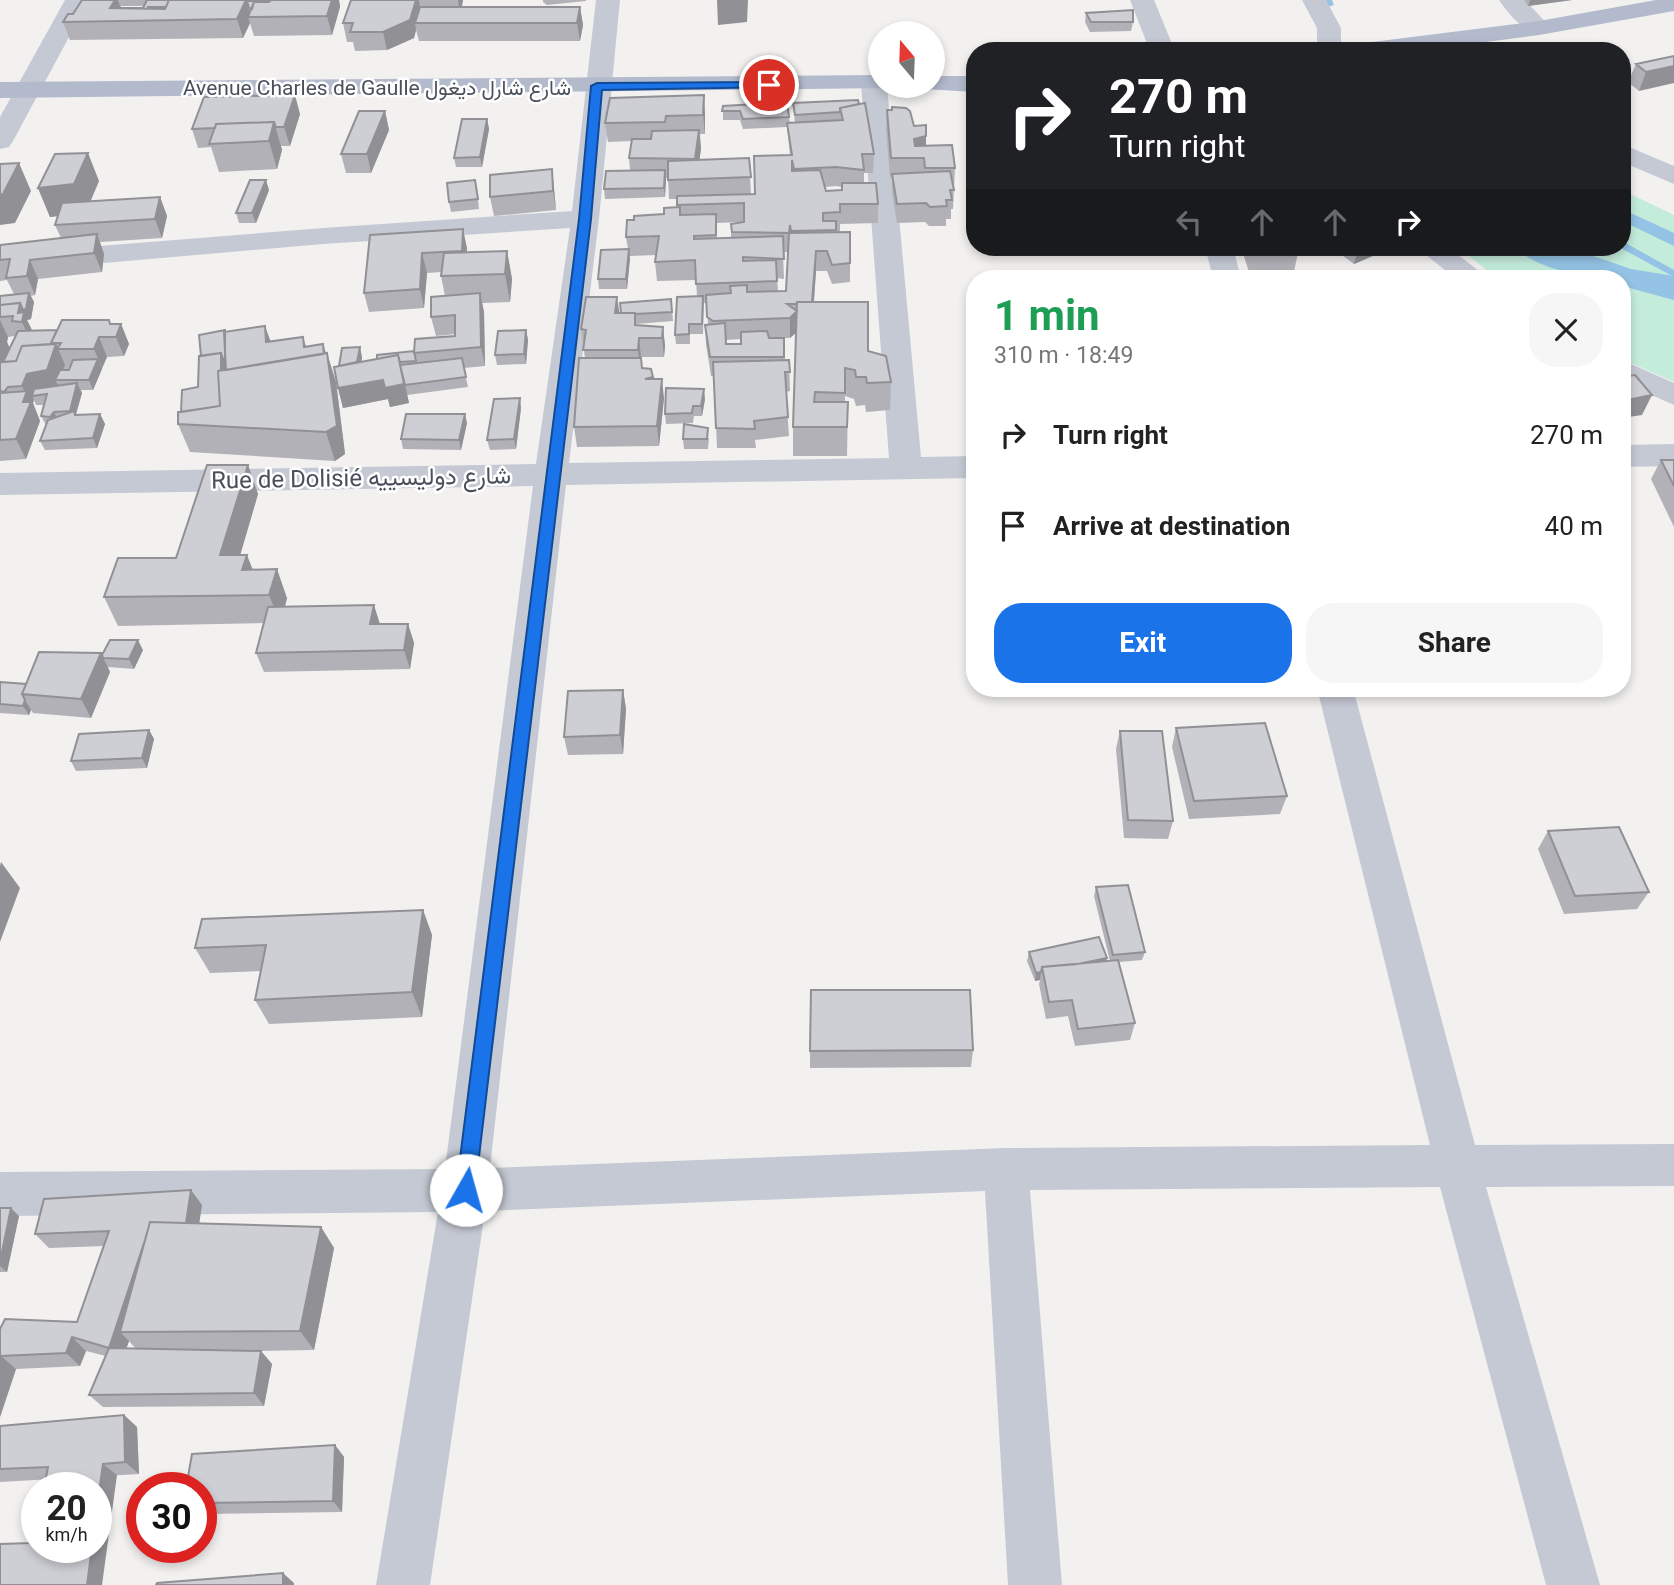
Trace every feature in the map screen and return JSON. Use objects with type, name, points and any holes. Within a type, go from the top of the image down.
[{"type":"main road","points":[[1436,42],[1539,28],[1674,4]]},
{"type":"main road","points":[[1541,42],[1674,20]]},
{"type":"main road","points":[[945,68],[966,67]]},
{"type":"main road","name":"Avenue Charles de Gaulle شارع شارل ديغول","points":[[0,76],[32,83]]},
{"type":"main road","name":"Avenue Charles de Gaulle شارع شارل ديغول","points":[[0,90],[32,83],[868,78]]},
{"type":"main road","points":[[945,85],[966,84]]},
{"type":"street","points":[[0,141],[77,0]]},
{"type":"street","points":[[403,1585],[466,1190],[551,475],[585,219],[608,0]]},
{"type":"street","points":[[1142,0],[1159,42]]},
{"type":"street","points":[[1314,0],[1329,28],[1329,42]]},
{"type":"street","points":[[1511,0],[1539,28]]},
{"type":"street","points":[[879,98],[906,468]]},
{"type":"street","points":[[1631,156],[1674,176]]},
{"type":"street","points":[[0,263],[323,236],[585,219]]},
{"type":"street","points":[[1442,256],[1462,270]]},
{"type":"street","points":[[1631,374],[1674,395]]},
{"type":"street","points":[[1631,456],[1674,455]]},
{"type":"street","name":"Rue de Dolisié شارع دوليسييه","points":[[0,484],[966,467]]},
{"type":"street","points":[[1337,697],[1458,1168],[1573,1585]]},
{"type":"street","points":[[0,1194],[466,1190],[1006,1169],[1674,1165]]},
{"type":"street","points":[[1006,1169],[1035,1585]]},
{"type":"green space","points":[[1631,194],[1674,215],[1674,382],[1631,363],[1631,270],[1487,270],[1469,256],[1631,256]]},
{"type":"water","points":[[1631,213],[1674,233],[1674,246],[1631,225]]},
{"type":"water","points":[[1527,256],[1593,256],[1631,269],[1674,276],[1674,300],[1631,288],[1631,270],[1559,270]]},
{"type":"building","points":[[82,0],[115,0],[110,8],[165,9],[169,0],[246,0],[237,19],[63,22],[68,14],[73,14]]},
{"type":"building","points":[[147,0],[169,0],[166,7],[147,7],[165,9],[118,8],[143,8]]},
{"type":"building","points":[[332,0],[327,16],[248,17],[254,2]]},
{"type":"building","points":[[351,0],[416,0],[410,20],[383,32],[350,32],[353,23],[343,23]]},
{"type":"building","points":[[247,1],[270,1],[254,2],[252,9]]},
{"type":"building","points":[[420,7],[580,7],[577,23],[415,23]]},
{"type":"building","points":[[1133,10],[1133,22],[1091,22],[1086,13]]},
{"type":"building","points":[[1674,56],[1674,66],[1646,72],[1636,64]]},
{"type":"building","points":[[295,95],[284,127],[276,127],[274,122],[216,124],[215,128],[192,129],[204,97]]},
{"type":"building","points":[[704,95],[703,115],[666,116],[665,122],[605,123],[610,98]]},
{"type":"building","points":[[858,100],[859,104],[840,108],[840,112],[795,115],[793,103]]},
{"type":"building","points":[[787,102],[789,117],[743,119],[740,111],[722,111],[723,106]]},
{"type":"building","points":[[865,103],[874,154],[862,154],[864,170],[836,167],[794,169],[792,160],[792,171],[820,170],[826,191],[842,190],[842,183],[876,183],[878,204],[840,204],[840,212],[823,213],[823,221],[836,221],[836,230],[791,231],[790,225],[789,233],[732,232],[731,224],[744,222],[744,203],[677,205],[677,196],[755,194],[754,156],[792,155],[787,123],[843,120],[840,108]]},
{"type":"building","points":[[892,107],[910,111],[914,126],[926,125],[926,136],[914,139],[915,146],[952,145],[955,168],[925,168],[924,158],[891,158],[887,110],[892,110]]},
{"type":"building","points":[[359,111],[385,111],[367,154],[341,154]]},
{"type":"building","points":[[462,119],[487,119],[480,157],[454,158]]},
{"type":"building","points":[[274,122],[269,141],[209,144],[216,124]]},
{"type":"building","points":[[699,130],[695,159],[629,158],[632,139],[651,139],[652,131]]},
{"type":"building","points":[[88,153],[74,184],[38,188],[55,154]]},
{"type":"building","points":[[749,158],[751,177],[668,180],[668,161]]},
{"type":"building","points":[[19,163],[3,194],[0,195],[0,164]]},
{"type":"building","points":[[552,169],[553,191],[490,197],[490,175]]},
{"type":"building","points":[[665,170],[664,188],[604,189],[606,171]]},
{"type":"building","points":[[950,171],[954,190],[950,190],[952,200],[946,200],[947,206],[930,207],[926,203],[897,204],[892,174]]},
{"type":"building","points":[[250,180],[266,180],[252,213],[236,213]]},
{"type":"building","points":[[475,180],[478,199],[449,202],[447,183]]},
{"type":"building","points":[[160,197],[155,219],[55,225],[62,203]]},
{"type":"building","points":[[680,207],[680,215],[716,214],[716,235],[694,236],[694,239],[783,236],[784,259],[743,257],[743,261],[776,260],[777,281],[696,284],[695,260],[655,262],[659,236],[626,237],[627,220],[634,220],[634,216],[664,214],[664,208]]},
{"type":"building","points":[[463,229],[462,251],[422,253],[420,289],[364,293],[370,235]]},
{"type":"building","points":[[850,232],[850,263],[832,265],[827,251],[816,251],[812,302],[787,304],[797,311],[790,318],[713,321],[707,317],[706,295],[731,293],[730,286],[747,285],[747,292],[786,291],[789,233]]},
{"type":"building","points":[[97,234],[94,253],[30,260],[27,276],[6,278],[10,259],[0,260],[0,245]]},
{"type":"building","points":[[629,249],[626,279],[598,279],[601,250]]},
{"type":"building","points":[[507,251],[505,274],[441,276],[444,253]]},
{"type":"building","points":[[29,293],[26,309],[23,310],[20,303],[0,305],[0,296]]},
{"type":"building","points":[[480,293],[481,347],[414,353],[415,339],[455,336],[455,315],[431,317],[431,297]]},
{"type":"building","points":[[703,296],[702,324],[689,324],[689,334],[675,335],[677,297]]},
{"type":"building","points":[[586,297],[617,297],[615,313],[635,313],[635,325],[663,327],[662,338],[639,338],[638,350],[583,350],[586,330],[581,329]]},
{"type":"building","points":[[671,299],[672,312],[621,313],[620,303]]},
{"type":"building","points":[[797,302],[868,302],[868,351],[886,356],[891,382],[867,383],[866,377],[856,377],[855,370],[845,368],[845,393],[815,392],[814,402],[848,402],[847,427],[793,427]]},
{"type":"building","points":[[20,303],[18,313],[24,312],[22,322],[12,321],[13,316],[0,317],[0,305]]},
{"type":"building","points":[[62,320],[109,320],[110,324],[121,324],[116,337],[99,337],[94,349],[57,349],[61,343],[51,343]]},
{"type":"building","points":[[725,323],[726,344],[741,344],[741,332],[767,331],[769,338],[784,338],[784,357],[710,357],[705,325]]},
{"type":"building","points":[[265,326],[266,342],[303,337],[304,347],[323,344],[324,354],[226,370],[224,332]]},
{"type":"building","points":[[57,330],[51,344],[22,346],[16,361],[3,362],[18,331]]},
{"type":"building","points":[[225,330],[225,359],[221,353],[201,356],[199,335]]},
{"type":"building","points":[[526,330],[524,354],[495,355],[498,331]]},
{"type":"building","points":[[56,344],[47,370],[27,374],[22,386],[8,387],[4,392],[0,391],[0,362],[16,361],[22,346]]},
{"type":"building","points":[[360,347],[357,362],[339,366],[342,348]]},
{"type":"building","points":[[414,351],[416,361],[400,362],[398,355],[377,359],[377,355]]},
{"type":"building","points":[[221,353],[221,370],[218,371],[220,406],[181,412],[182,390],[198,387],[199,356]]},
{"type":"building","points":[[327,353],[337,426],[326,432],[178,424],[178,412],[220,406],[218,371]]},
{"type":"building","points":[[398,355],[404,384],[385,388],[383,380],[338,388],[334,367]]},
{"type":"building","points":[[462,358],[466,377],[405,385],[400,365]]},
{"type":"building","points":[[579,358],[641,358],[642,368],[651,369],[653,377],[645,379],[662,379],[657,426],[574,427]]},
{"type":"building","points":[[98,359],[89,380],[55,380],[60,370],[69,370],[73,360]]},
{"type":"building","points":[[789,360],[790,372],[785,372],[788,417],[754,421],[755,429],[716,428],[713,362]]},
{"type":"building","points":[[1635,375],[1652,395],[1631,399],[1631,376]]},
{"type":"building","points":[[77,383],[70,411],[54,412],[50,417],[41,416],[47,394],[32,396],[34,389]]},
{"type":"building","points":[[666,388],[704,389],[701,406],[693,406],[692,413],[665,414]]},
{"type":"building","points":[[27,391],[23,402],[31,402],[16,439],[0,440],[0,393]]},
{"type":"building","points":[[520,398],[514,439],[487,440],[494,399]]},
{"type":"building","points":[[74,411],[75,415],[100,414],[93,438],[40,441],[48,420]]},
{"type":"building","points":[[406,414],[465,414],[459,440],[401,439]]},
{"type":"building","points":[[684,424],[708,428],[707,439],[683,439]]},
{"type":"building","points":[[1661,460],[1674,460],[1674,486]]},
{"type":"building","points":[[207,465],[248,465],[220,555],[247,555],[242,570],[277,569],[269,595],[104,597],[118,558],[176,558]]},
{"type":"building","points":[[374,605],[370,624],[408,624],[404,650],[256,653],[268,607]]},
{"type":"building","points":[[110,640],[138,640],[129,659],[103,658]]},
{"type":"building","points":[[39,652],[101,653],[81,699],[22,694]]},
{"type":"building","points":[[0,682],[26,684],[22,694],[25,700],[23,706],[0,704]]},
{"type":"building","points":[[623,690],[620,735],[564,737],[568,691]]},
{"type":"building","points":[[1265,723],[1287,796],[1194,801],[1176,728]]},
{"type":"building","points":[[149,730],[142,758],[71,761],[79,734]]},
{"type":"building","points":[[1120,731],[1162,731],[1173,821],[1128,820]]},
{"type":"building","points":[[1619,827],[1649,892],[1575,896],[1548,831]]},
{"type":"building","points":[[1128,885],[1145,952],[1113,955],[1096,887]]},
{"type":"building","points":[[423,910],[412,992],[255,1000],[266,945],[195,948],[202,919]]},
{"type":"building","points":[[1099,937],[1107,958],[1042,967],[1041,972],[1036,973],[1029,952]]},
{"type":"building","points":[[1118,960],[1135,1023],[1078,1029],[1072,1000],[1049,1002],[1042,967]]},
{"type":"building","points":[[811,990],[970,990],[973,1050],[810,1051]]},
{"type":"building","points":[[191,1190],[186,1223],[150,1222],[109,1348],[72,1337],[66,1353],[0,1358],[0,1329],[5,1319],[77,1322],[109,1231],[35,1234],[44,1199]]},
{"type":"building","points":[[0,1208],[11,1208],[0,1262]]},
{"type":"building","points":[[150,1222],[321,1227],[300,1331],[120,1332]]},
{"type":"building","points":[[109,1348],[261,1351],[254,1393],[89,1395]]},
{"type":"building","points":[[124,1415],[125,1462],[103,1464],[102,1472],[47,1472],[48,1467],[0,1469],[0,1426]]},
{"type":"building","points":[[335,1445],[333,1501],[217,1503],[217,1472],[189,1472],[192,1454]]},
{"type":"building","points":[[21,1543],[21,1563],[90,1563],[87,1585],[0,1585],[0,1544]]},
{"type":"building","points":[[283,1573],[283,1585],[156,1585],[157,1583]]},
{"type":"waterway","points":[[1328,0],[1330,5]]},
{"type":"waterway","points":[[1631,249],[1674,274]]},
{"type":"route","points":[[466,1190],[551,475],[585,219],[597,86],[769,85]]}]
